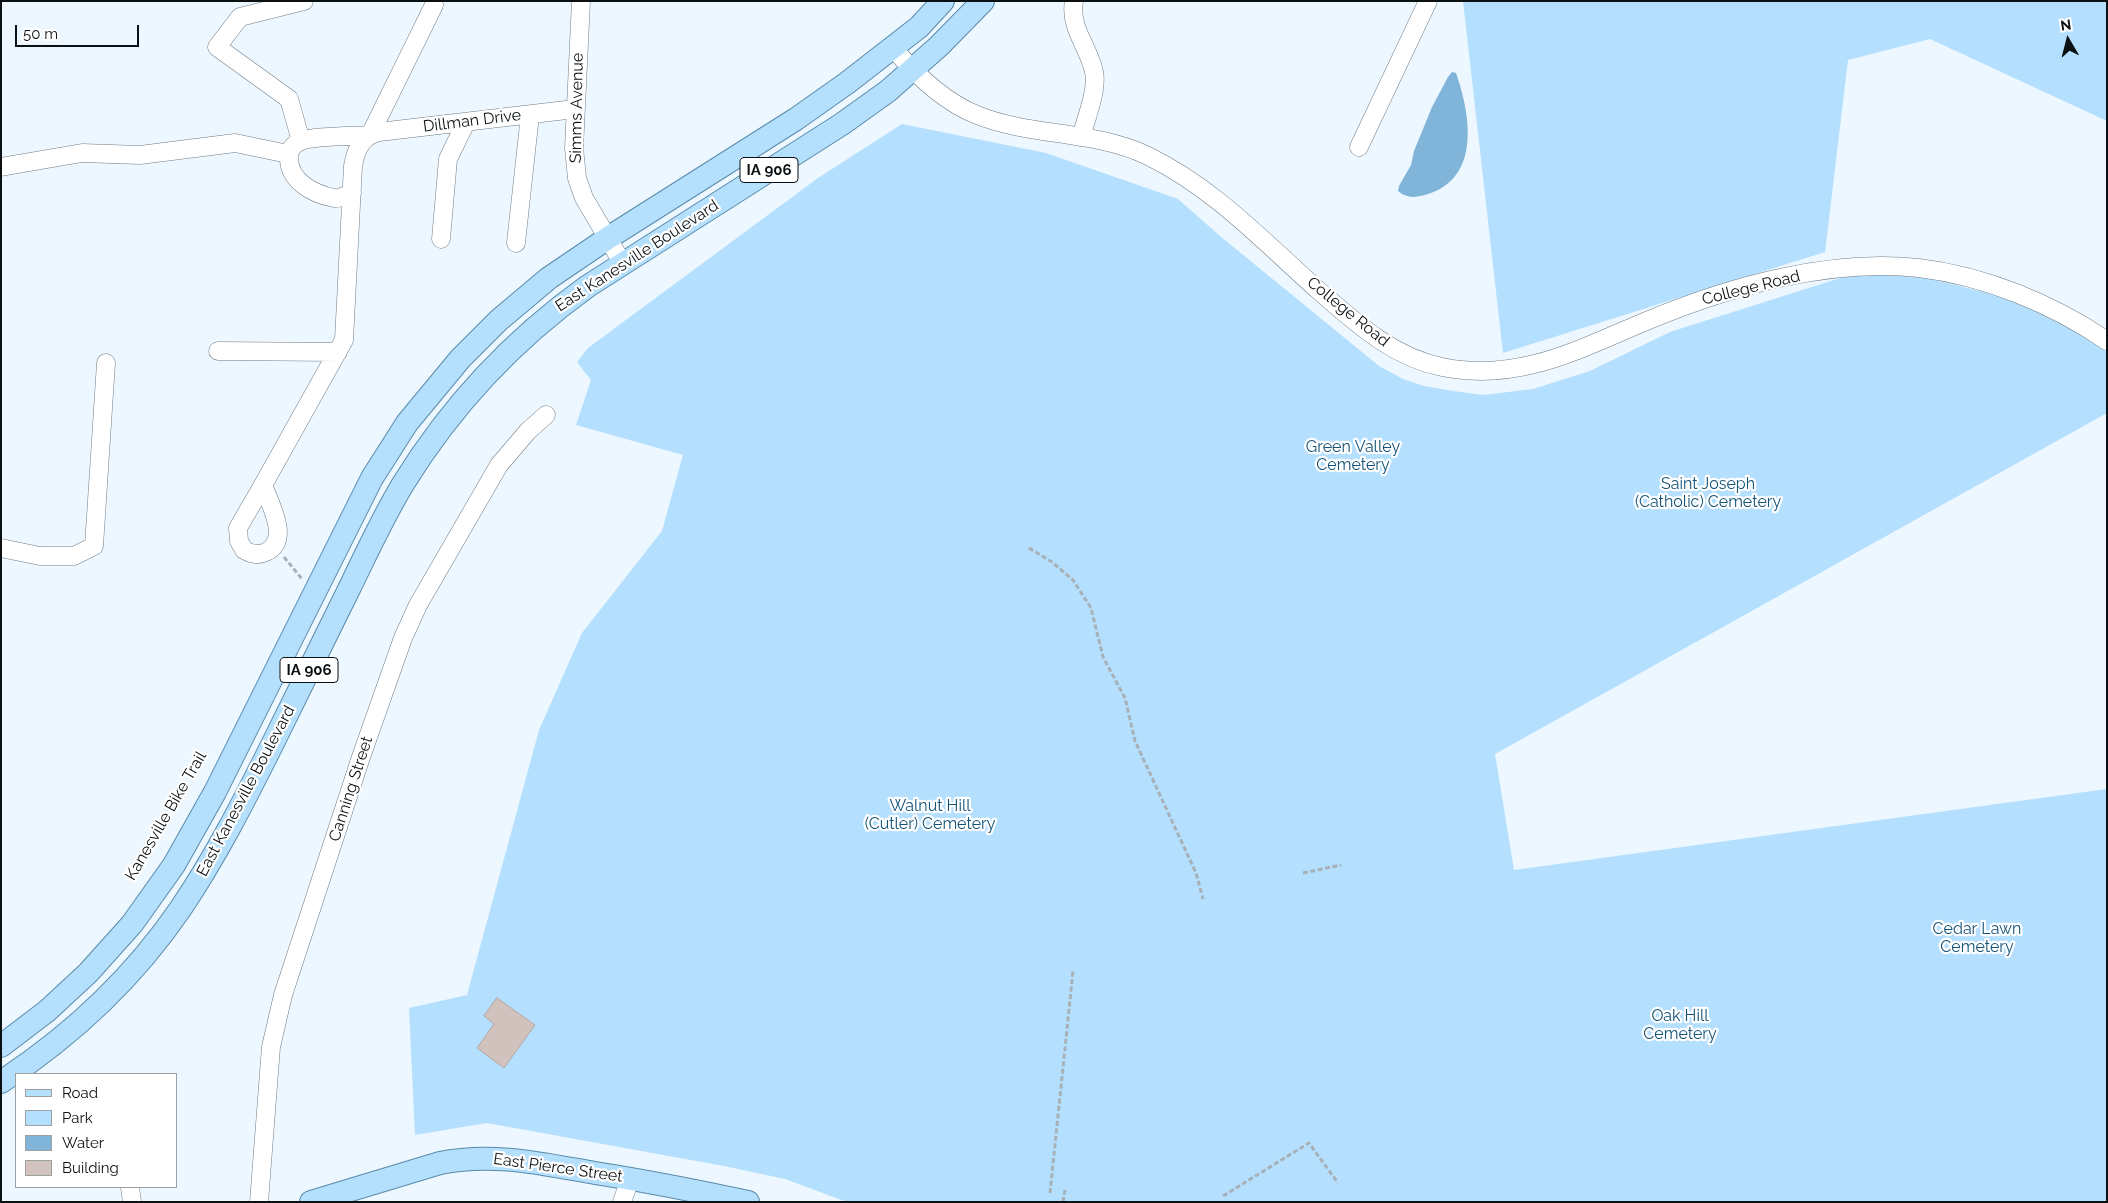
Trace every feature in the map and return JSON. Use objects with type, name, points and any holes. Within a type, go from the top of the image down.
[{"type":"main road","name":"East Kanesville Boulevard","points":[[1,1046],[47,1011],[88,973],[132,924],[174,865],[214,792],[353,512],[407,423],[448,373],[499,320],[549,278],[796,118],[894,49],[919,27],[943,1]]},
{"type":"main road","name":"East Kanesville Boulevard","points":[[1,1082],[50,1047],[108,995],[136,966],[180,910],[213,860],[229,830],[390,507],[435,436],[473,389],[518,342],[552,311],[842,124],[888,91],[945,41],[983,1]]},
{"type":"main road","name":"East Pierce Street","points":[[316,1201],[424,1167],[459,1159],[477,1158],[525,1160],[748,1202]]},
{"type":"street","points":[[304,1],[240,17],[217,47],[289,99],[302,141],[292,147],[288,154],[289,167],[294,177],[312,190],[335,198],[352,193]]},
{"type":"street","name":"Simms Avenue","points":[[581,1],[574,148],[577,178],[584,198],[623,264]]},
{"type":"street","points":[[1074,1],[1074,22],[1095,73],[1094,87],[1081,137]]},
{"type":"street","points":[[1359,147],[1428,1]]},
{"type":"street","points":[[263,485],[278,527],[278,535],[270,550],[256,555],[244,550],[239,541],[238,528],[344,340],[354,156],[361,142],[370,135],[434,4]]},
{"type":"street","name":"College Road","points":[[894,49],[912,70],[956,106],[978,116],[1002,123],[1102,141],[1147,156],[1177,172],[1210,193],[1372,336],[1415,359],[1442,367],[1497,371],[1527,367],[1562,358],[1676,309],[1712,296],[1795,276],[1862,267],[1921,268],[1981,282],[2019,294],[2053,309],[2107,341]]},
{"type":"street","name":"Dillman Drive","points":[[302,141],[370,135],[575,109]]},
{"type":"street","points":[[516,243],[530,115]]},
{"type":"street","points":[[441,239],[448,159],[466,122]]},
{"type":"street","points":[[1,167],[82,154],[140,155],[235,143],[288,154]]},
{"type":"street","points":[[218,351],[338,352]]},
{"type":"street","points":[[1,548],[40,556],[74,556],[94,546],[106,363]]},
{"type":"street","name":"Canning Street","points":[[259,1202],[271,1047],[283,995],[361,757],[403,638],[418,605],[499,465],[528,431],[546,415]]},
{"type":"street","points":[[622,1202],[630,1179]]},
{"type":"street","points":[[130,1188],[132,1202]]},
{"type":"path","points":[[274,545],[303,580]]},
{"type":"path","points":[[1029,548],[1052,562],[1073,580],[1091,608],[1103,657],[1125,698],[1136,741],[1196,873],[1203,899]]},
{"type":"path","points":[[1303,874],[1341,865]]},
{"type":"path","points":[[1050,1193],[1073,971]]},
{"type":"path","points":[[1223,1196],[1310,1143],[1338,1183]]},
{"type":"path","points":[[1063,1202],[1065,1190]]},
{"type":"green space","points":[[1463,1],[2107,1],[2107,121],[1930,39],[1848,60],[1825,252],[1503,353]]},
{"type":"green space","points":[[902,124],[1046,153],[1178,199],[1220,236],[1379,366],[1403,379],[1424,386],[1483,395],[1533,389],[1590,371],[1670,332],[1878,266],[2053,309],[2107,345],[2107,413],[1495,754],[1514,870],[2107,789],[2107,1202],[847,1202],[785,1179],[724,1166],[487,1123],[415,1135],[409,1008],[467,995],[539,730],[582,633],[662,531],[683,455],[576,425],[591,380],[577,362],[588,348],[818,178]]},
{"type":"water","points":[[1452,72],[1456,73],[1465,106],[1468,141],[1465,158],[1458,172],[1447,184],[1422,196],[1406,196],[1398,191],[1399,186],[1411,165],[1414,151],[1432,107]]},
{"type":"building","points":[[497,998],[535,1025],[504,1068],[477,1048],[494,1024],[484,1016]]},
{"type":"park label","name":"Green Valley Cemetery","points":[[1353,456]]},
{"type":"park label","name":"Saint Joseph (Catholic) Cemetery","points":[[1708,493]]},
{"type":"park label","name":"Walnut Hill (Cutler) Cemetery","points":[[930,815]]},
{"type":"park label","name":"Cedar Lawn Cemetery","points":[[1977,938]]},
{"type":"park label","name":"Oak Hill Cemetery","points":[[1680,1025]]}]
